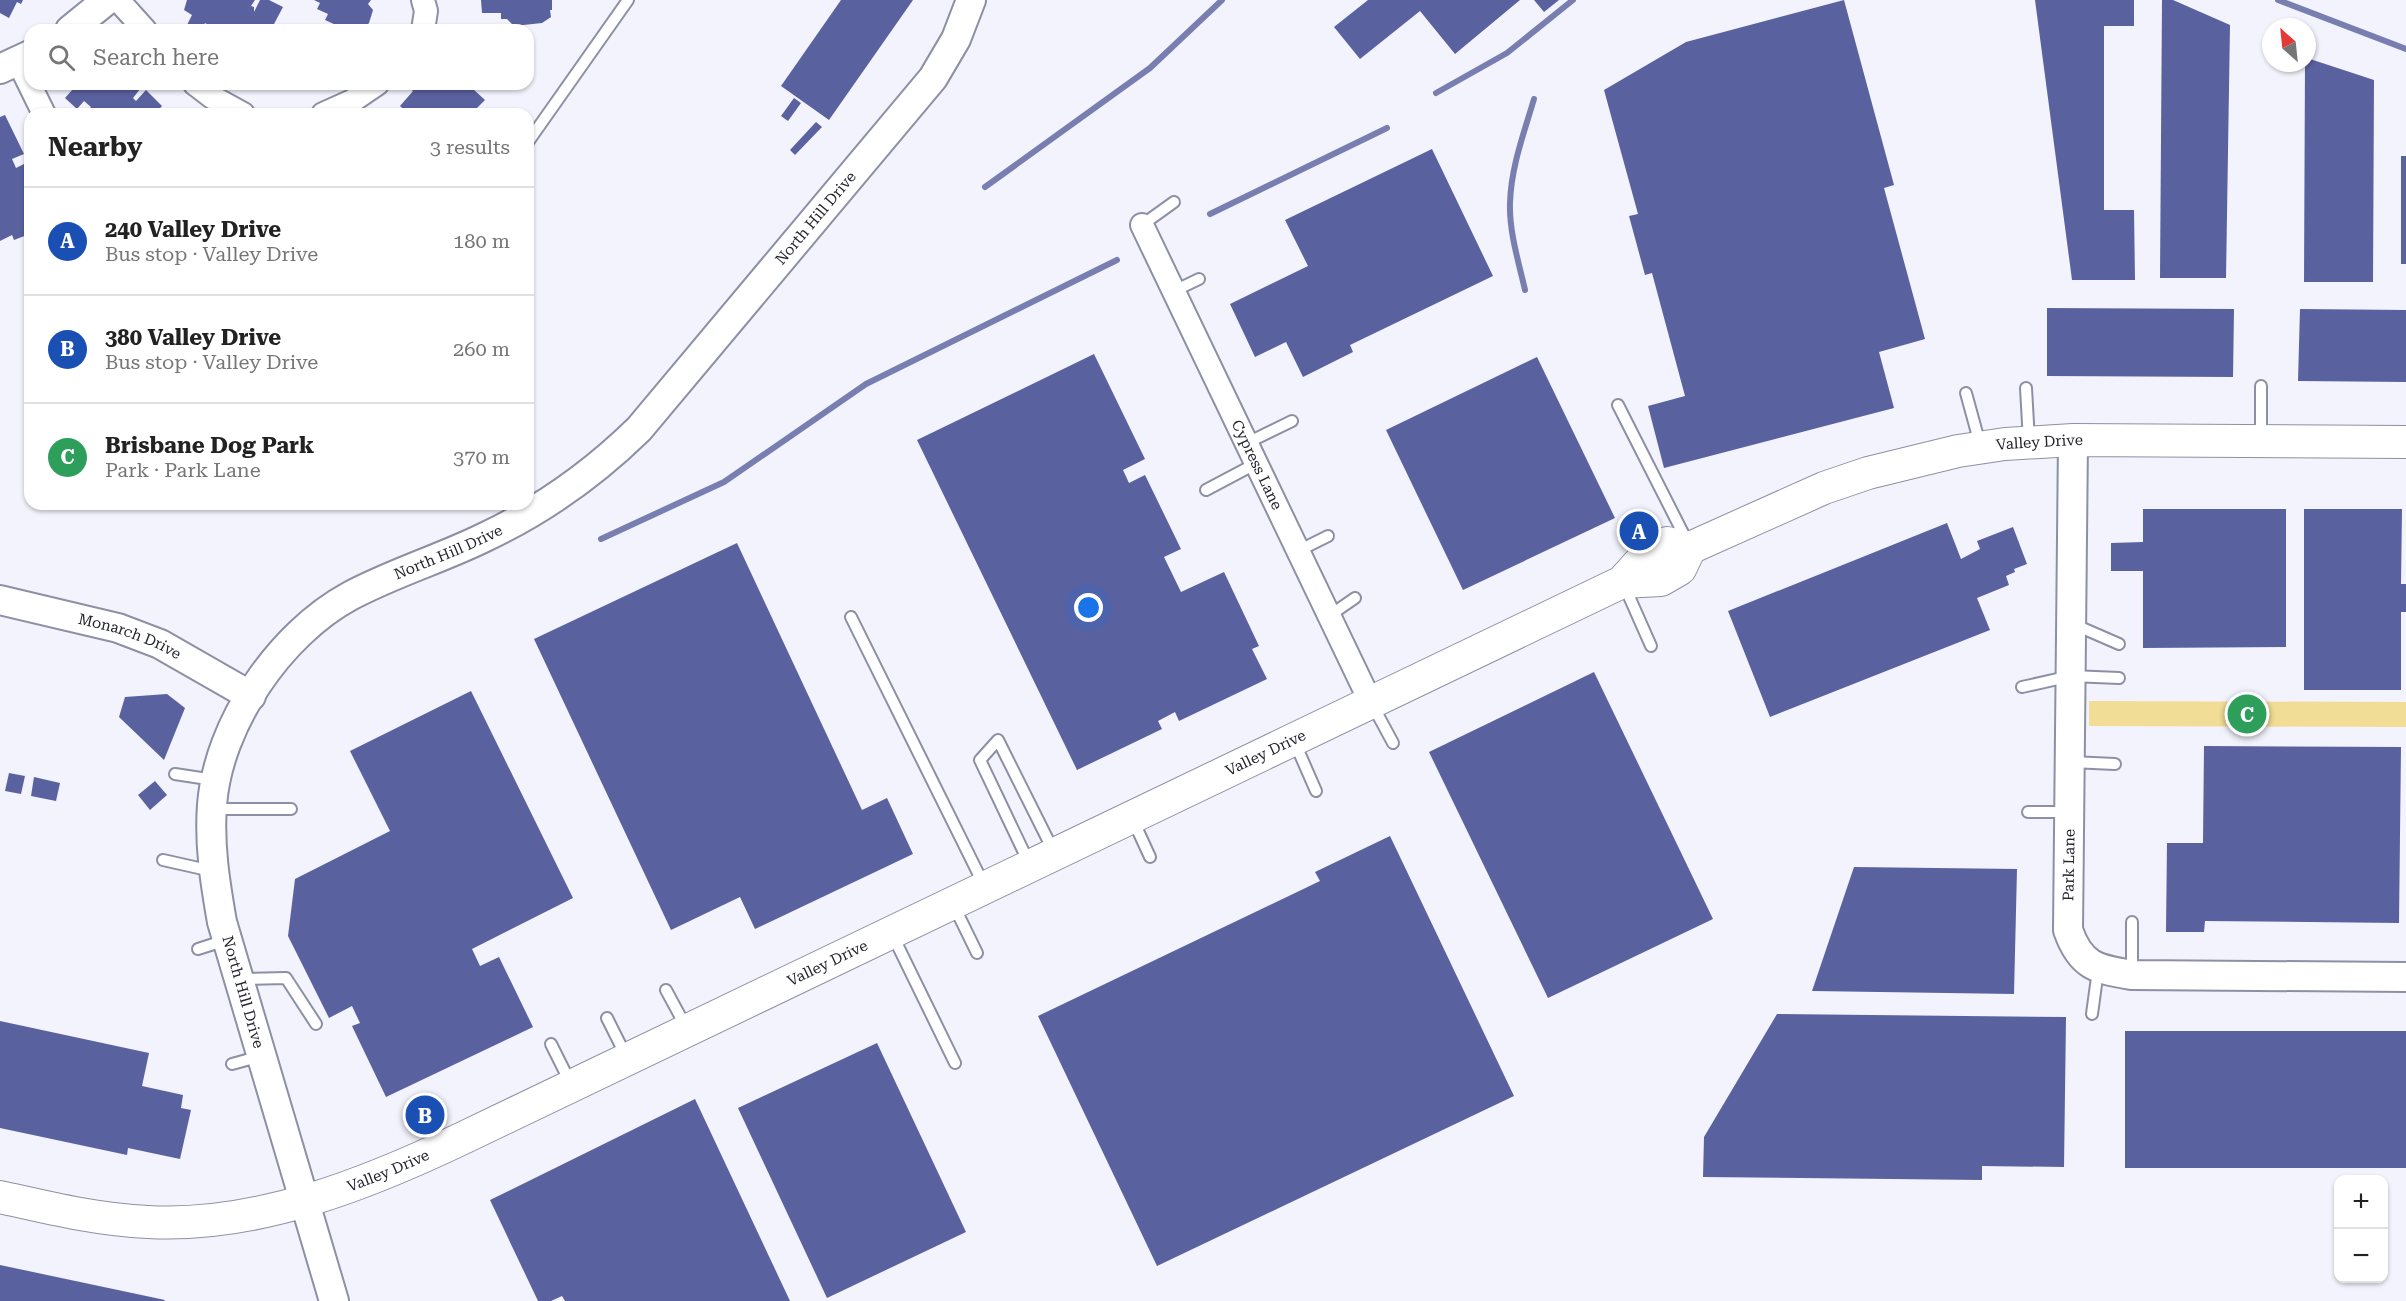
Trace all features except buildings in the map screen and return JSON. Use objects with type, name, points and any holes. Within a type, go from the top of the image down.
[{"type":"main road","name":"Valley Drive","points":[[0,1197],[104,1218],[172,1223],[220,1219],[304,1199],[374,1176],[420,1158],[572,1086],[1622,582],[1648,553],[1666,543],[1690,548],[1783,505],[1845,480],[1913,460],[1981,447],[2029,441],[2406,442]]},
{"type":"street","points":[[77,24],[107,0]]},
{"type":"street","points":[[118,0],[140,24]]},
{"type":"street","points":[[423,0],[426,11],[424,24]]},
{"type":"street","name":"North Hill Drive","points":[[334,1301],[228,940],[213,872],[212,809],[216,780],[232,729],[278,657],[295,639],[349,597],[525,517],[604,463],[639,429],[933,78],[956,39],[971,0]]},
{"type":"street","points":[[16,62],[24,77]]},
{"type":"street","points":[[31,90],[41,108]]},
{"type":"street","points":[[203,90],[232,108]]},
{"type":"street","points":[[336,108],[368,90]]},
{"type":"street","name":"Cypress Lane","points":[[1142,225],[1371,703]]},
{"type":"street","name":"Park Lane","points":[[2073,440],[2068,930],[2074,947],[2084,960],[2098,970]]},
{"type":"street","name":"Monarch Drive","points":[[0,600],[118,628],[160,644],[251,696]]},
{"type":"street","points":[[2098,970],[2132,975],[2406,977]]},
{"type":"lane","points":[[534,133],[628,0]]},
{"type":"lane","points":[[1142,225],[1174,202]]},
{"type":"lane","points":[[1174,291],[1200,279]]},
{"type":"lane","points":[[2261,386],[2261,440]]},
{"type":"lane","points":[[2026,388],[2029,441]]},
{"type":"lane","points":[[1966,393],[1981,447]]},
{"type":"lane","points":[[1618,405],[1690,548]]},
{"type":"lane","points":[[1246,443],[1292,421]]},
{"type":"lane","points":[[1206,490],[1257,464]]},
{"type":"lane","points":[[1298,551],[1328,536]]},
{"type":"lane","points":[[1622,582],[1651,646]]},
{"type":"lane","points":[[1329,616],[1355,598]]},
{"type":"lane","points":[[851,618],[986,888]]},
{"type":"lane","points":[[2072,624],[2119,644]]},
{"type":"lane","points":[[2022,687],[2071,676],[2119,678]]},
{"type":"lane","points":[[1371,703],[1393,743]]},
{"type":"lane","points":[[998,740],[1043,860],[980,760],[998,740]]},
{"type":"lane","points":[[1294,740],[1316,791]]},
{"type":"lane","points":[[2070,762],[2115,764]]},
{"type":"lane","points":[[176,774],[216,780]]},
{"type":"lane","points":[[212,809],[291,808]]},
{"type":"lane","points":[[2028,812],[2070,812]]},
{"type":"lane","points":[[1132,817],[1150,857]]},
{"type":"lane","points":[[163,860],[213,872]]},
{"type":"lane","points":[[953,903],[977,953]]},
{"type":"lane","points":[[2132,922],[2132,975]]},
{"type":"lane","points":[[892,933],[955,1063]]},
{"type":"lane","points":[[198,949],[228,940]]},
{"type":"lane","points":[[2092,1014],[2098,970]]},
{"type":"lane","points":[[240,979],[286,978],[316,1024]]},
{"type":"lane","points":[[666,990],[688,1030]]},
{"type":"lane","points":[[607,1018],[628,1059]]},
{"type":"lane","points":[[551,1044],[572,1086]]},
{"type":"lane","points":[[232,1064],[262,1055]]},
{"type":"shaded area","points":[[2089,701],[2406,702],[2406,727],[2089,726]]},
{"type":"waterway","points":[[985,187],[1150,68],[1222,0]]},
{"type":"waterway","points":[[1436,93],[1507,53],[1573,0]]},
{"type":"waterway","points":[[2278,0],[2406,49]]},
{"type":"waterway","points":[[1525,290],[1513,236],[1510,203],[1515,163],[1534,99]]},
{"type":"waterway","points":[[1210,214],[1387,128]]},
{"type":"waterway","points":[[601,539],[724,482],[866,384],[1117,260]]},
{"type":"place","name":"240 Valley Drive","points":[[1639,531]]},
{"type":"place","name":"Brisbane Dog Park","points":[[2247,714]]},
{"type":"place","name":"380 Valley Drive","points":[[425,1115]]}]
